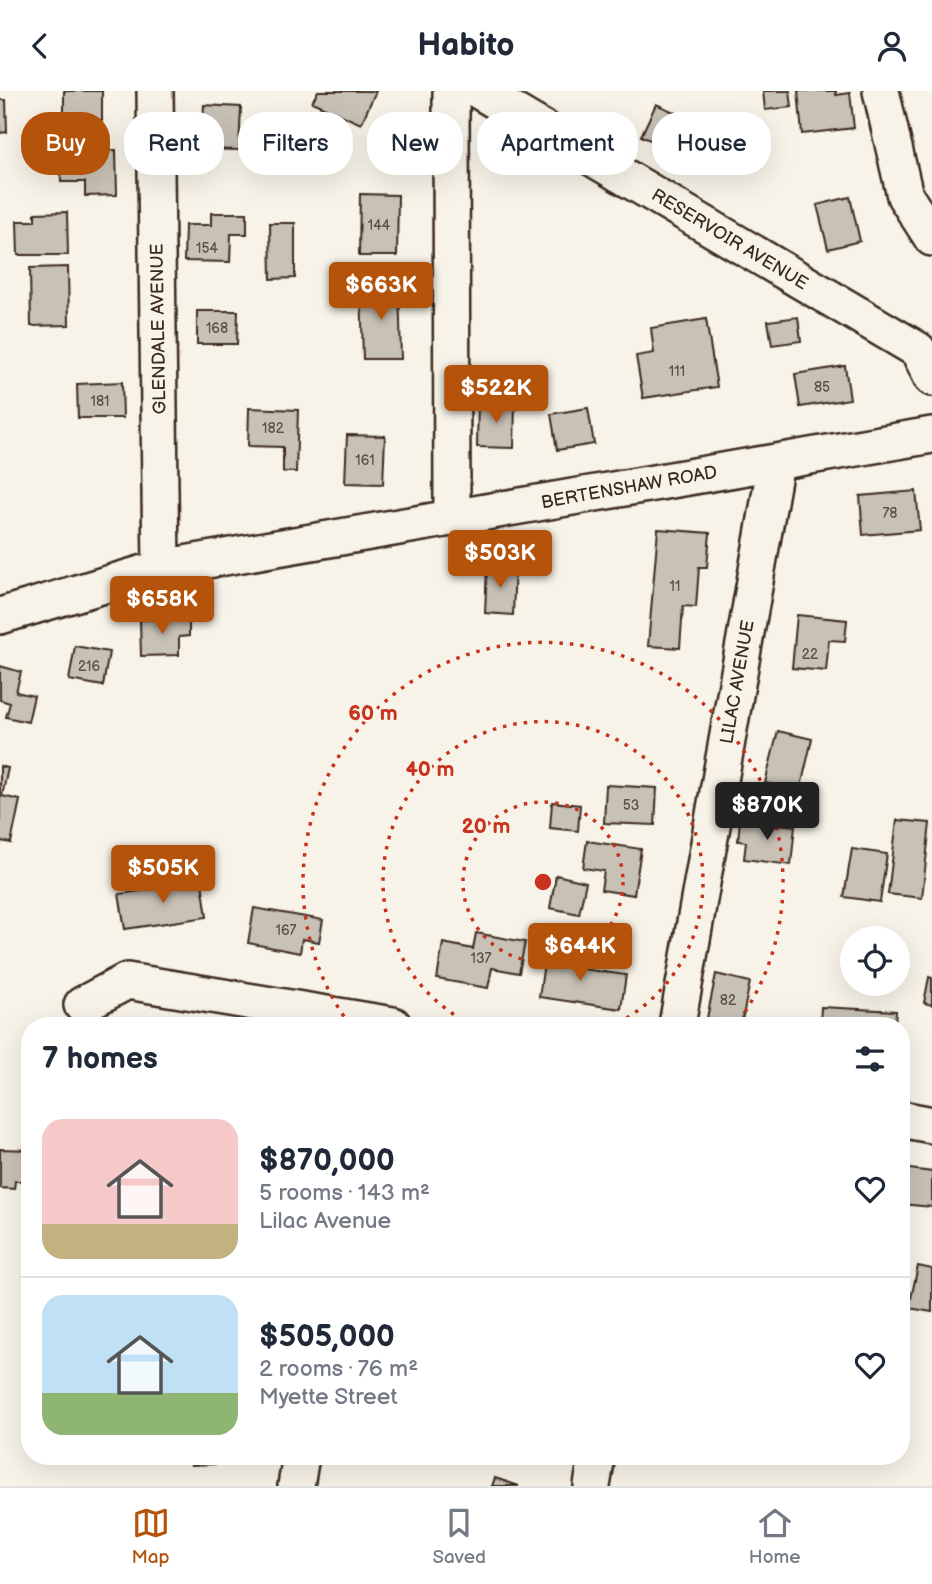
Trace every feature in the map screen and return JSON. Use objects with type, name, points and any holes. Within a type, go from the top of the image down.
[{"type":"street","name":"GLENDALE AVENUE","points":[[155,91],[161,568]]},
{"type":"street","points":[[451,91],[452,518]]},
{"type":"street","name":"RESERVOIR AVENUE","points":[[479,91],[918,350],[932,377]]},
{"type":"street","points":[[881,91],[905,196],[932,238]]},
{"type":"street","name":"BERTENSHAW ROAD","points":[[0,616],[161,568],[932,435]]},
{"type":"street","name":"LILAC AVENUE","points":[[678,1017],[776,462]]},
{"type":"street","points":[[82,1005],[127,981],[336,1017]]},
{"type":"street","points":[[910,1121],[932,1125]]},
{"type":"street","points":[[296,1486],[300,1465]]},
{"type":"street","points":[[592,1486],[596,1465]]},
{"type":"building","points":[[64,91],[102,91],[102,112],[64,112]]},
{"type":"building","points":[[318,91],[376,91],[361,124],[353,120],[353,112],[334,112],[312,102]]},
{"type":"building","points":[[763,91],[790,91],[792,107],[765,110]]},
{"type":"building","points":[[798,91],[836,91],[836,95],[850,93],[854,128],[802,134]]},
{"type":"building","points":[[0,100],[6,100],[7,132],[0,133]]},
{"type":"building","points":[[656,104],[674,112],[652,112]]},
{"type":"building","points":[[204,105],[241,107],[241,112],[238,112],[238,150],[224,150],[224,112],[204,112]]},
{"type":"building","points":[[652,113],[652,141],[641,136]]},
{"type":"building","points":[[110,150],[116,150],[117,195],[85,196],[85,182],[61,182],[61,175],[110,175]]},
{"type":"building","points":[[360,194],[398,195],[397,256],[359,256]]},
{"type":"building","points":[[850,197],[860,241],[828,249],[817,205]]},
{"type":"building","points":[[67,212],[68,255],[18,255],[17,221],[35,221],[35,213]]},
{"type":"building","points":[[211,213],[247,213],[247,234],[231,234],[230,262],[184,261],[185,225],[211,225]]},
{"type":"building","points":[[270,223],[295,223],[295,278],[271,279]]},
{"type":"building","points":[[68,267],[69,325],[31,326],[30,268]]},
{"type":"building","points":[[399,284],[401,359],[363,359],[361,285]]},
{"type":"building","points":[[197,311],[238,311],[237,344],[197,344]]},
{"type":"building","points":[[798,317],[801,341],[772,345],[768,321]]},
{"type":"building","points":[[706,319],[717,387],[643,398],[636,356],[654,353],[651,328]]},
{"type":"building","points":[[845,366],[850,399],[800,407],[795,374]]},
{"type":"building","points":[[122,382],[123,418],[78,418],[77,384]]},
{"type":"building","points":[[478,401],[515,402],[514,448],[477,447]]},
{"type":"building","points":[[249,408],[298,410],[296,472],[283,472],[283,447],[248,446]]},
{"type":"building","points":[[588,408],[594,444],[557,450],[551,414]]},
{"type":"building","points":[[347,435],[385,436],[383,484],[345,483]]},
{"type":"building","points":[[916,491],[920,530],[863,535],[860,496]]},
{"type":"building","points":[[658,529],[710,533],[707,567],[699,567],[696,607],[683,606],[680,648],[648,646]]},
{"type":"building","points":[[487,565],[515,567],[513,615],[485,613]]},
{"type":"building","points":[[797,615],[847,620],[845,641],[829,640],[826,671],[792,668]]},
{"type":"building","points":[[189,619],[189,636],[179,637],[179,655],[141,656],[140,620]]},
{"type":"building","points":[[75,646],[109,652],[103,686],[69,680]]},
{"type":"building","points":[[0,666],[21,672],[16,692],[34,696],[28,722],[6,717],[10,703],[0,700]]},
{"type":"building","points":[[778,731],[812,739],[800,791],[765,783]]},
{"type":"building","points":[[0,766],[8,768],[2,796],[20,800],[11,843],[1,841],[0,846]]},
{"type":"building","points":[[606,785],[657,788],[655,825],[604,823]]},
{"type":"building","points":[[552,802],[580,805],[578,831],[550,828]]},
{"type":"building","points":[[740,820],[795,826],[791,865],[744,859],[746,842],[738,841]]},
{"type":"building","points":[[897,820],[930,823],[922,898],[888,894]]},
{"type":"building","points":[[587,841],[641,849],[634,895],[601,890],[604,871],[583,868]]},
{"type":"building","points":[[852,849],[887,854],[880,902],[844,897]]},
{"type":"building","points":[[556,875],[586,882],[579,914],[550,908]]},
{"type":"building","points":[[202,882],[207,917],[125,929],[119,894]]},
{"type":"building","points":[[254,908],[323,920],[319,942],[302,939],[300,953],[248,943]]},
{"type":"building","points":[[476,933],[525,942],[519,973],[492,968],[488,988],[437,979],[443,943],[473,949]]},
{"type":"building","points":[[546,950],[577,955],[575,968],[626,975],[621,1009],[539,997]]},
{"type":"building","points":[[716,974],[750,982],[743,1017],[707,1017]]},
{"type":"building","points":[[929,977],[932,978],[932,1005],[924,1003]]},
{"type":"building","points":[[821,1007],[896,1011],[896,1017],[820,1017]]},
{"type":"building","points":[[0,1149],[21,1150],[21,1181],[15,1181],[14,1189],[0,1188]]},
{"type":"building","points":[[910,1169],[932,1172],[932,1207],[910,1205]]},
{"type":"building","points":[[918,1266],[932,1269],[932,1312],[910,1308]]},
{"type":"building","points":[[495,1478],[519,1486],[492,1486]]}]
